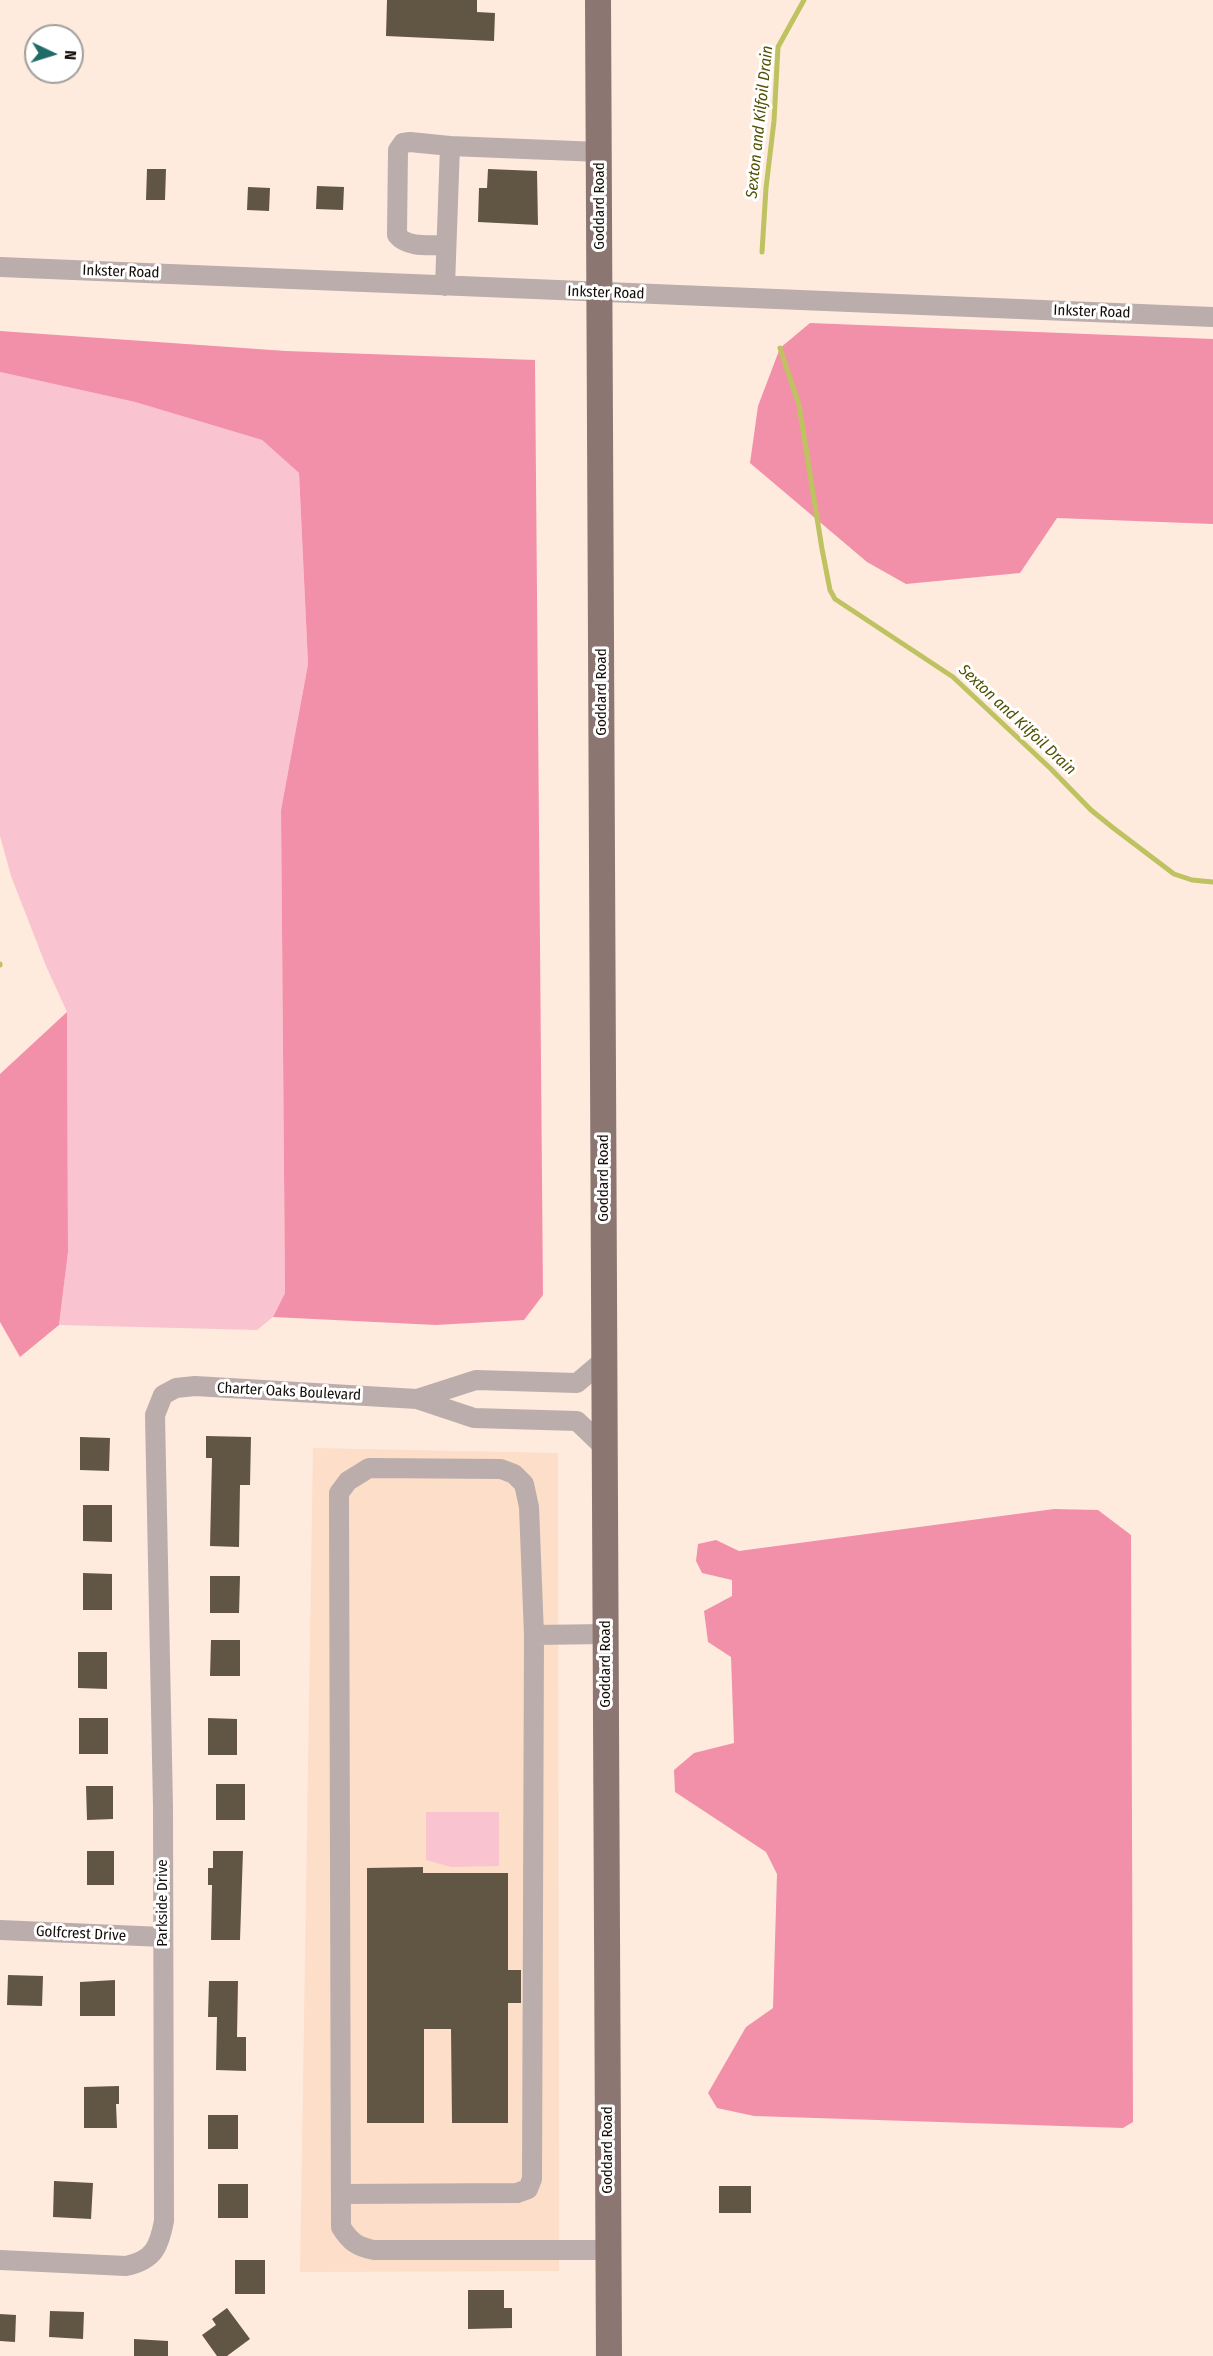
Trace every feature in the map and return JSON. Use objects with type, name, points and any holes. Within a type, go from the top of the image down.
[{"type":"main road","name":"Goddard Road","points":[[598,0],[609,2356]]},
{"type":"street","points":[[446,245],[402,242],[397,235],[398,150],[403,143],[600,152]]},
{"type":"street","points":[[445,286],[450,146]]},
{"type":"street","name":"Inkster Road","points":[[0,267],[1213,317]]},
{"type":"street","name":"Charter Oaks Boulevard","points":[[417,1399],[477,1380],[578,1383],[604,1360]]},
{"type":"street","name":"Charter Oaks Boulevard","points":[[163,1395],[176,1388],[195,1386],[417,1399],[474,1418],[577,1421],[604,1448]]},
{"type":"street","name":"Parkside Drive","points":[[0,2259],[126,2266],[139,2263],[156,2249],[161,2238],[164,2210],[163,1807],[155,1415],[163,1395]]},
{"type":"street","points":[[341,2194],[517,2193],[528,2188],[532,2179],[534,1635],[529,1507],[524,1484],[514,1474],[501,1469],[369,1468],[348,1481],[339,1493],[341,2227],[348,2238],[359,2247],[374,2250],[608,2250]]},
{"type":"street","points":[[534,1635],[605,1634]]},
{"type":"street","name":"Golfcrest Drive","points":[[0,1930],[163,1936]]},
{"type":"shaded area","points":[[810,323],[1213,339],[1213,524],[1057,518],[1020,573],[906,584],[867,562],[750,463],[758,406],[780,348]]},
{"type":"shaded area","points":[[0,331],[286,351],[535,360],[543,1295],[524,1320],[436,1325],[273,1317],[285,1293],[281,810],[308,664],[299,473],[262,440],[135,402],[0,372]]},
{"type":"shaded area","points":[[0,372],[135,402],[262,440],[299,473],[308,664],[281,810],[285,1293],[273,1317],[257,1330],[59,1325],[68,1252],[67,1012],[46,966],[11,876],[0,836]]},
{"type":"shaded area","points":[[67,1012],[68,1252],[59,1325],[20,1357],[0,1322],[0,1074]]},
{"type":"shaded area","points":[[313,1448],[558,1453],[559,2271],[300,2272]]},
{"type":"shaded area","points":[[1054,1509],[1098,1510],[1131,1535],[1133,2122],[1123,2128],[754,2116],[717,2108],[708,2093],[746,2027],[773,2008],[777,1874],[766,1852],[675,1792],[674,1770],[694,1753],[734,1743],[731,1657],[708,1642],[704,1611],[732,1596],[732,1580],[702,1573],[696,1561],[698,1544],[716,1540],[739,1551]]},
{"type":"shaded area","points":[[426,1812],[499,1812],[499,1866],[451,1867],[426,1860]]},
{"type":"building","points":[[387,0],[477,0],[477,12],[495,13],[494,41],[386,36]]},
{"type":"building","points":[[147,169],[166,169],[165,200],[146,200]]},
{"type":"building","points":[[488,169],[537,171],[538,225],[478,222],[479,188],[487,188]]},
{"type":"building","points":[[317,186],[344,187],[343,210],[316,209]]},
{"type":"building","points":[[248,187],[270,188],[269,211],[247,210]]},
{"type":"building","points":[[206,1436],[251,1437],[250,1485],[240,1485],[239,1547],[210,1546],[212,1458],[206,1458]]},
{"type":"building","points":[[80,1437],[110,1438],[109,1471],[80,1470]]},
{"type":"building","points":[[83,1505],[112,1505],[112,1542],[83,1541]]},
{"type":"building","points":[[83,1573],[112,1574],[112,1610],[83,1610]]},
{"type":"building","points":[[210,1576],[240,1576],[239,1613],[210,1613]]},
{"type":"building","points":[[211,1640],[240,1640],[240,1676],[210,1676]]},
{"type":"building","points":[[78,1652],[107,1652],[107,1689],[78,1688]]},
{"type":"building","points":[[79,1718],[108,1718],[108,1754],[79,1754]]},
{"type":"building","points":[[208,1718],[237,1719],[237,1755],[208,1755]]},
{"type":"building","points":[[216,1784],[245,1784],[245,1820],[216,1820]]},
{"type":"building","points":[[86,1786],[113,1786],[113,1819],[87,1820]]},
{"type":"building","points":[[87,1851],[114,1851],[114,1885],[87,1885]]},
{"type":"building","points":[[213,1851],[243,1851],[240,1940],[211,1940],[212,1885],[208,1885],[208,1868],[213,1868]]},
{"type":"building","points":[[423,1867],[423,1873],[508,1873],[508,1970],[521,1970],[521,2003],[508,2003],[508,2123],[452,2123],[451,2029],[424,2029],[424,2123],[367,2123],[367,1868]]},
{"type":"building","points":[[8,1975],[43,1976],[42,2006],[7,2005]]},
{"type":"building","points":[[115,1980],[115,2016],[80,2016],[80,1982]]},
{"type":"building","points":[[209,1981],[238,1981],[237,2037],[246,2037],[246,2071],[216,2070],[217,2017],[208,2017]]},
{"type":"building","points":[[119,2086],[119,2104],[116,2104],[117,2128],[84,2128],[84,2087]]},
{"type":"building","points":[[208,2115],[238,2115],[238,2149],[208,2149]]},
{"type":"building","points":[[54,2181],[93,2183],[91,2219],[53,2217]]},
{"type":"building","points":[[218,2184],[248,2184],[248,2218],[218,2218]]},
{"type":"building","points":[[719,2186],[751,2186],[751,2213],[719,2213]]},
{"type":"building","points":[[235,2260],[265,2260],[265,2294],[235,2294]]},
{"type":"building","points":[[468,2290],[504,2290],[504,2308],[512,2308],[512,2328],[468,2329]]},
{"type":"building","points":[[227,2308],[250,2339],[227,2356],[217,2356],[202,2335],[216,2325],[212,2319]]},
{"type":"building","points":[[50,2311],[84,2312],[83,2339],[49,2337]]},
{"type":"building","points":[[0,2314],[16,2315],[15,2342],[0,2341]]},
{"type":"building","points":[[134,2339],[168,2341],[168,2356],[134,2356]]},
{"type":"waterway","name":"Sexton and Kilfoil Drain","points":[[762,252],[778,47],[804,0]]},
{"type":"waterway","name":"Sexton and Kilfoil Drain","points":[[780,348],[799,405],[822,549],[830,590],[835,599],[953,677],[1091,810],[1174,874],[1192,880],[1213,882]]}]
